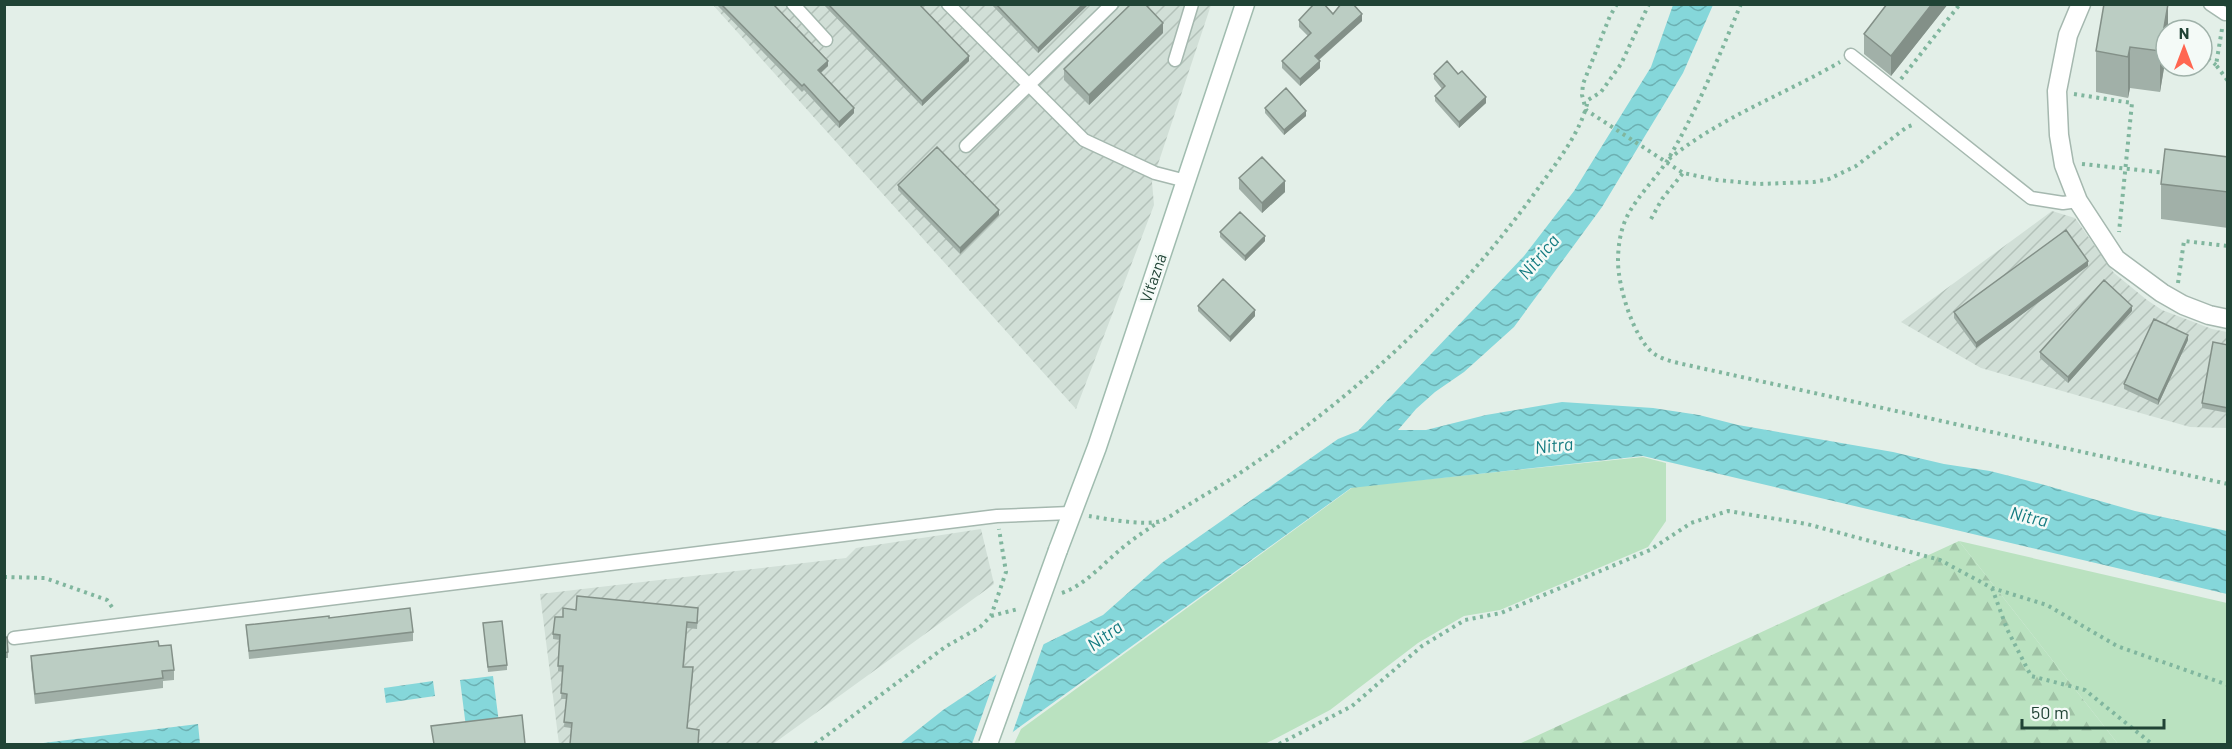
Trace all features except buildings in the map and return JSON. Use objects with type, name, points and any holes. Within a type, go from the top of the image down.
[{"type":"main road","name":"Víťazná","points":[[988,744],[1070,513],[1097,447],[1245,4]]},
{"type":"main road","points":[[2081,4],[2068,35],[2057,91],[2059,135],[2064,165],[2078,201],[2116,259],[2162,293],[2183,305],[2209,315],[2228,319]]},
{"type":"lane","points":[[793,4],[826,40]]},
{"type":"lane","points":[[948,4],[1084,140],[1155,172],[1186,181]]},
{"type":"lane","points":[[966,146],[1112,4]]},
{"type":"lane","points":[[1174,60],[1192,4]]},
{"type":"lane","points":[[2210,4],[2225,14]]},
{"type":"lane","points":[[1851,55],[2031,198],[2063,203],[2078,201]]},
{"type":"lane","points":[[14,638],[996,516],[1070,513]]},
{"type":"path","points":[[1617,4],[1583,84],[1582,95],[1586,110],[1683,174],[1758,184],[1814,182],[1829,179],[1856,166],[1907,127],[1930,118]]},
{"type":"path","points":[[1061,593],[1070,590],[1089,577],[1160,521],[1214,490],[1309,425],[1373,374],[1421,328],[1471,275],[1503,236],[1566,149],[1586,110],[1588,100],[1601,92],[1621,64],[1650,4]]},
{"type":"path","points":[[1741,4],[1666,161],[1629,213],[1618,249],[1619,276],[1635,328],[1640,338],[1654,354],[1678,363],[2228,484]]},
{"type":"path","points":[[1893,89],[1960,4]]},
{"type":"path","points":[[2217,65],[2225,14]]},
{"type":"path","points":[[1666,161],[1691,141],[1754,105],[1851,55]]},
{"type":"path","points":[[2214,63],[2228,81]]},
{"type":"path","points":[[2071,93],[2132,103],[2118,237]]},
{"type":"path","points":[[2076,164],[2171,173]]},
{"type":"path","points":[[1651,219],[1662,199],[1683,174]]},
{"type":"path","points":[[2177,290],[2184,241],[2228,246]]},
{"type":"path","points":[[1279,744],[1352,706],[1422,646],[1465,620],[1501,613],[1650,550],[1691,523],[1728,511],[1807,524],[1940,560],[1992,588],[2047,605],[2116,646],[2228,685]]},
{"type":"path","points":[[1070,513],[1106,520],[1160,521]]},
{"type":"path","points":[[815,744],[945,647],[980,627],[991,616],[1003,587],[1006,572],[996,516]]},
{"type":"path","points":[[4,577],[45,579],[106,600],[126,625]]},
{"type":"path","points":[[1992,588],[2007,630],[2031,676],[2085,690],[2152,744]]},
{"type":"path","points":[[991,616],[1022,607]]},
{"type":"shaded area","points":[[713,5],[1211,5],[1152,182],[1154,205],[1076,409]]},
{"type":"shaded area","points":[[2052,211],[2075,218],[2114,273],[2147,300],[2162,310],[2212,329],[2227,332],[2227,428],[2190,427],[1981,368],[1901,322]]},
{"type":"shaded area","points":[[981,529],[994,584],[773,744],[559,744],[540,594],[846,558],[856,548]]},
{"type":"green space","points":[[1643,457],[1666,463],[1666,521],[1648,547],[1500,610],[1464,616],[1418,643],[1330,710],[1265,744],[1014,744],[1021,729],[1353,487]]},
{"type":"green space","points":[[1959,541],[2227,603],[2227,744],[2118,744]]},
{"type":"green space","points":[[1959,541],[2118,744],[1519,744]]},
{"type":"water","points":[[1673,5],[1713,5],[1683,73],[1602,207],[1514,327],[1464,372],[1435,392],[1398,430],[1426,430],[1486,415],[1562,402],[1653,408],[1990,471],[2135,511],[2227,531],[2227,594],[1643,456],[1351,488],[996,744],[900,744],[943,710],[1040,646],[1103,615],[1163,562],[1338,439],[1358,431],[1524,256],[1574,191],[1651,67]]},
{"type":"water","points":[[493,676],[499,723],[466,727],[460,680]]},
{"type":"water","points":[[433,681],[435,696],[386,703],[384,688]]},
{"type":"water","points":[[198,724],[200,744],[35,744]]},
{"type":"pier","points":[[1045,640],[1011,737],[1001,744],[972,744],[998,670]]},
{"type":"water label","name":"Nitrica","points":[[1539,257]]},
{"type":"water label","name":"Nitra","points":[[1554,446]]},
{"type":"water label","name":"Nitra","points":[[2029,517]]},
{"type":"water label","name":"Nitra","points":[[1105,636]]}]
